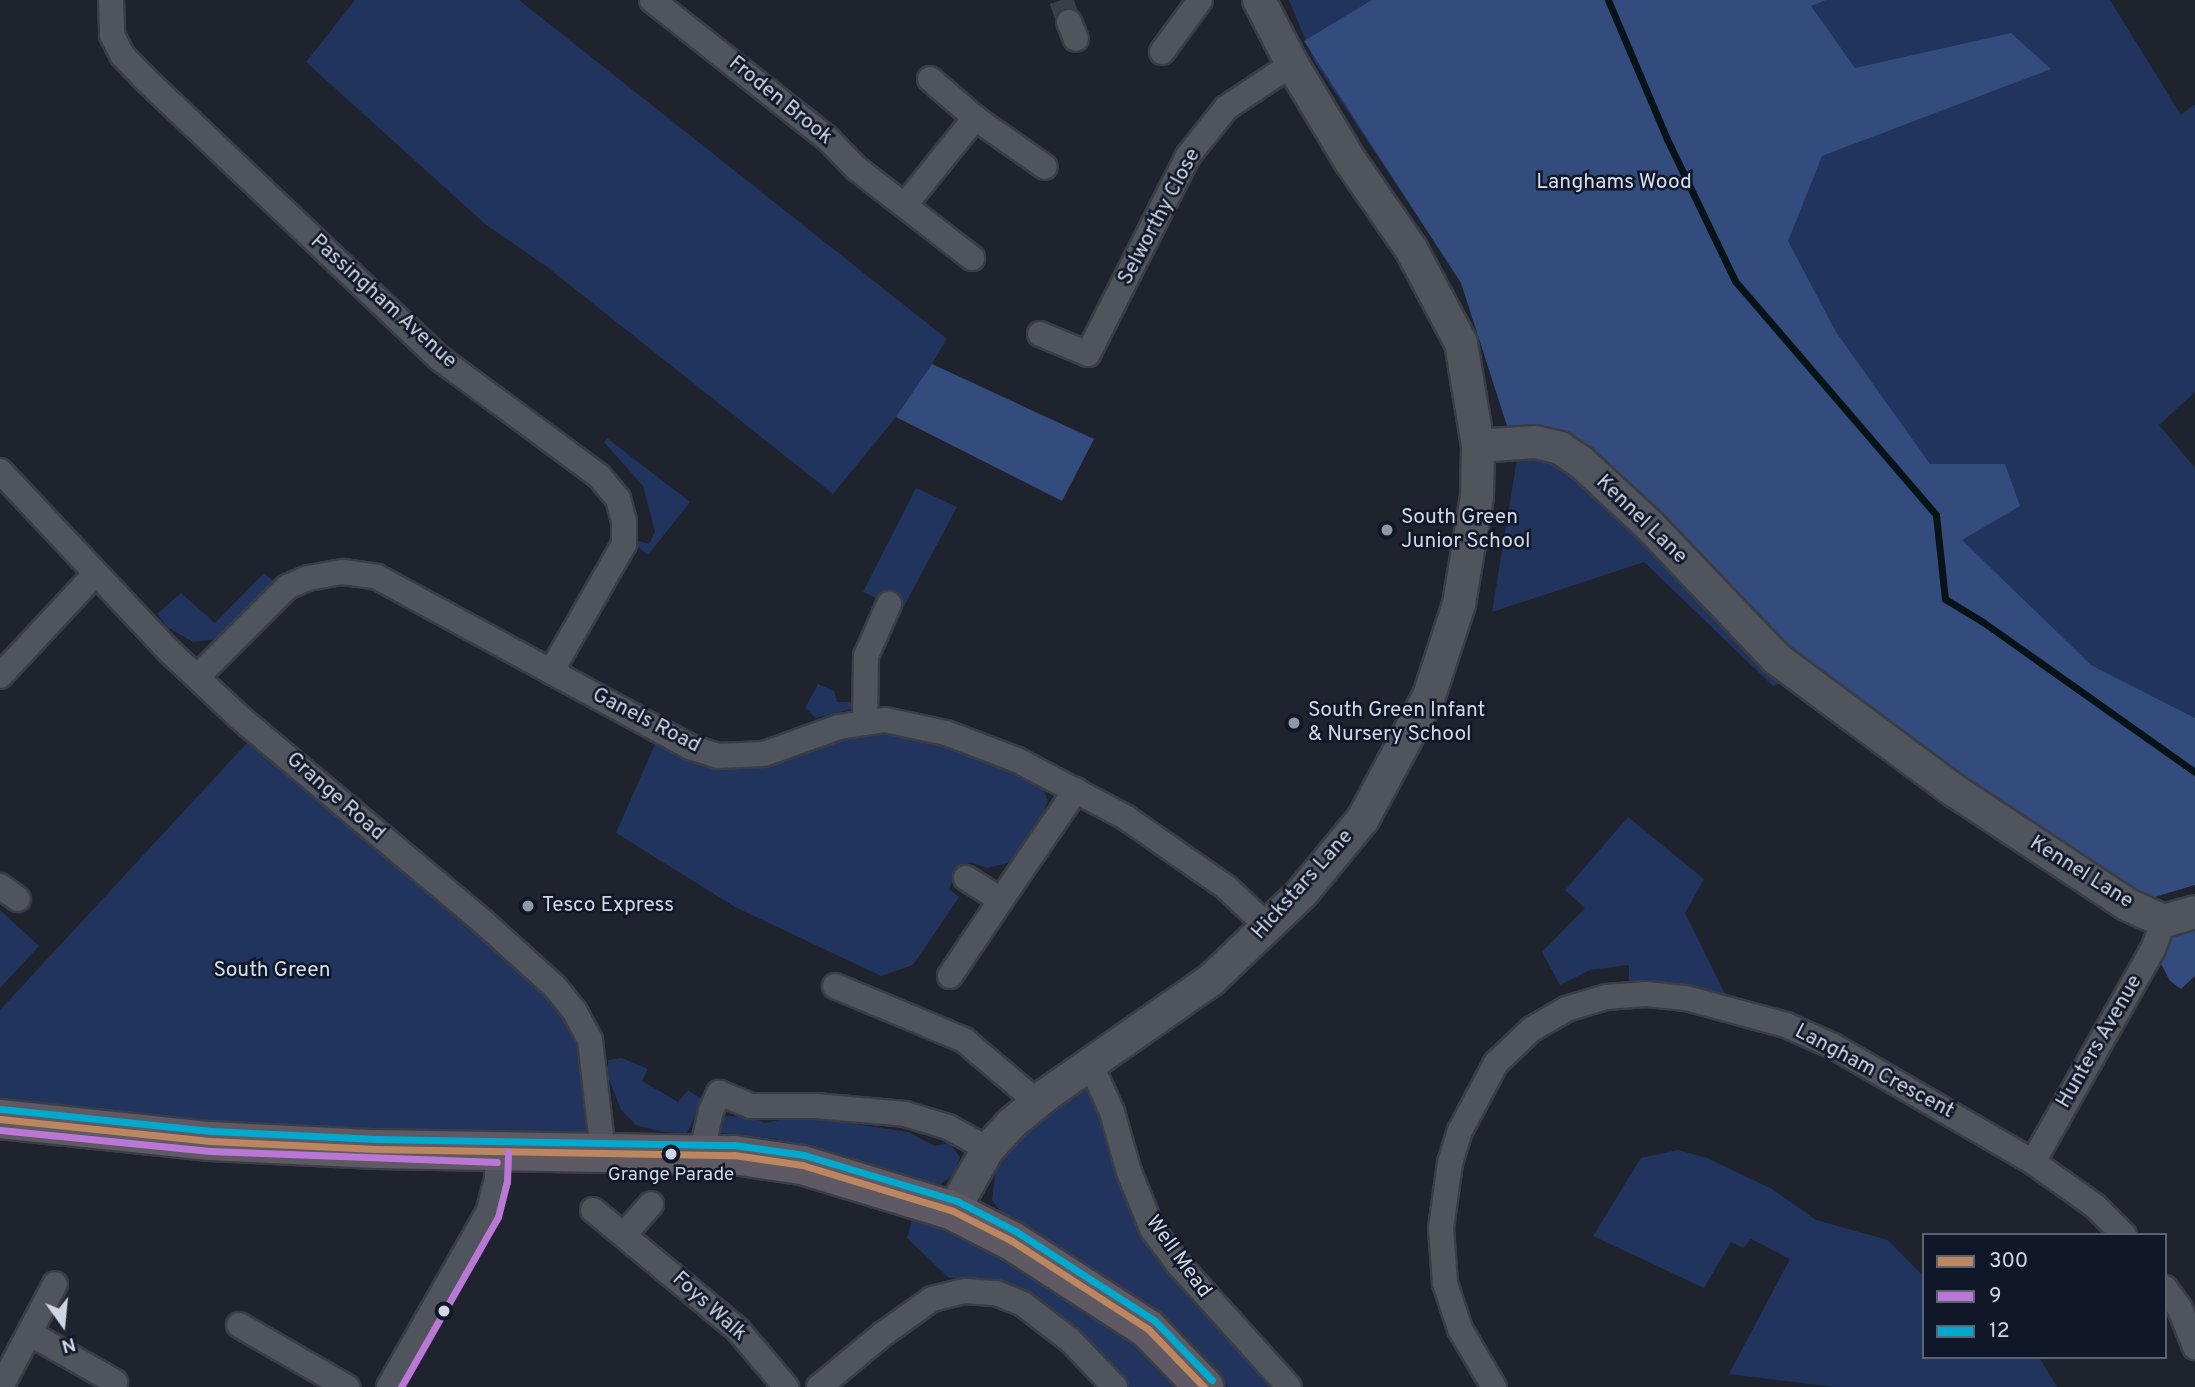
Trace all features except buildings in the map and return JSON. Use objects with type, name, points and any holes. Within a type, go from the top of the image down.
[{"type":"main road","points":[[0,1119],[210,1141],[497,1152],[734,1155],[802,1164],[953,1211],[1043,1258],[1147,1329],[1204,1387]]},
{"type":"street","name":"Passingham Avenue","points":[[111,0],[112,35],[122,55],[144,78],[439,358],[599,476],[618,499],[624,521],[624,544],[551,673]]},
{"type":"street","points":[[1162,52],[1200,0]]},
{"type":"street","points":[[1259,0],[1292,64],[1351,162],[1410,249],[1461,343],[1478,446]]},
{"type":"street","name":"Froden Brook","points":[[666,4],[972,258]]},
{"type":"street","name":"Selworthy Close","points":[[1040,334],[1088,355],[1188,156],[1226,108],[1292,64]]},
{"type":"street","points":[[930,79],[975,118],[1045,167]]},
{"type":"street","points":[[905,205],[975,118]]},
{"type":"street","name":"Kennel Lane","points":[[1478,446],[1535,442],[1560,448],[1581,462],[1650,526],[1777,659],[1955,791],[2128,905],[2164,921]]},
{"type":"street","name":"Hickstars Lane","points":[[953,1211],[988,1149],[1037,1102],[1211,980],[1268,927],[1334,857],[1363,819],[1429,696],[1460,604],[1471,551],[1477,497],[1478,446]]},
{"type":"street","name":"Grange Road","points":[[0,471],[95,574],[197,677],[555,987],[575,1012],[590,1040],[603,1153]]},
{"type":"street","name":"Ganels Road","points":[[197,677],[287,587],[308,578],[343,572],[377,578],[690,747],[718,756],[764,754],[839,727],[885,720],[946,733],[1017,760],[1125,817],[1227,888],[1268,927]]},
{"type":"street","points":[[0,676],[95,574]]},
{"type":"street","points":[[865,721],[866,656],[889,604]]},
{"type":"street","points":[[950,976],[1076,790]]},
{"type":"street","points":[[965,878],[1001,900]]},
{"type":"street","points":[[2164,921],[2195,912]]},
{"type":"street","name":"Hunters Avenue","points":[[2033,1161],[2153,949],[2164,921]]},
{"type":"street","points":[[835,986],[964,1040],[1037,1102]]},
{"type":"street","name":"Langham Crescent","points":[[1489,1385],[1460,1329],[1445,1283],[1441,1228],[1450,1163],[1465,1119],[1496,1063],[1532,1029],[1566,1009],[1606,997],[1647,994],[1686,998],[1786,1025],[1896,1080],[2033,1161],[2095,1206],[2122,1233]]},
{"type":"street","name":"Well Mead","points":[[1091,1065],[1112,1112],[1129,1172],[1152,1229],[1179,1265],[1289,1387]]},
{"type":"street","points":[[701,1155],[711,1111],[719,1093],[751,1106],[816,1107],[905,1114],[948,1127],[988,1149]]},
{"type":"street","points":[[389,1387],[488,1213],[497,1180],[497,1152]]},
{"type":"street","points":[[624,1235],[651,1204]]},
{"type":"street","name":"Foys Walk","points":[[593,1210],[738,1330],[786,1387]]},
{"type":"street","points":[[1,1387],[55,1284]]},
{"type":"street","points":[[818,1387],[883,1334],[932,1299],[965,1291],[996,1293],[1023,1304],[1070,1340],[1115,1387]]},
{"type":"street","points":[[2167,1291],[2180,1309],[2195,1347]]},
{"type":"street","points":[[239,1325],[346,1387]]},
{"type":"street","points":[[31,1334],[115,1382]]},
{"type":"green space","points":[[355,0],[519,0],[947,339],[910,400],[833,494],[547,267],[484,223],[306,62]]},
{"type":"green space","points":[[1289,0],[2110,0],[2181,115],[2195,104],[2195,392],[2159,425],[2195,468],[2195,718],[2091,665],[2002,603],[1773,686],[1644,562],[1492,612],[1517,459],[1462,283],[1314,61]]},
{"type":"green space","name":"Langhams Wood","points":[[1372,0],[1826,0],[1811,6],[1855,68],[2011,33],[2051,69],[1822,156],[1788,241],[1836,332],[1930,464],[2005,464],[2020,506],[1962,540],[2091,665],[2195,718],[2195,885],[2128,905],[1777,659],[1581,462],[1513,444],[1461,283],[1304,41]]},
{"type":"green space","points":[[932,364],[1094,439],[1062,501],[896,417]]},
{"type":"green space","points":[[607,438],[690,502],[648,555],[634,544],[638,541],[649,544],[655,532],[643,486],[604,442]]},
{"type":"green space","points":[[916,488],[957,507],[902,610],[863,592]]},
{"type":"green space","points":[[264,573],[273,581],[218,639],[193,642],[167,627],[157,614],[181,593],[215,623]]},
{"type":"green space","points":[[818,684],[834,691],[837,702],[855,702],[856,708],[816,718],[805,708]]},
{"type":"green space","name":"South Green","points":[[259,730],[575,1012],[603,1153],[0,1118],[0,1010]]},
{"type":"green space","points":[[849,731],[912,733],[1040,781],[1048,801],[1034,834],[1008,863],[987,868],[971,862],[957,871],[949,889],[959,897],[913,965],[881,976],[735,907],[616,833],[656,742],[720,765]]},
{"type":"green space","points":[[1628,817],[1704,879],[1685,913],[1732,1008],[1629,994],[1629,965],[1590,970],[1560,985],[1542,952],[1585,908],[1565,890]]},
{"type":"green space","points":[[0,910],[39,946],[0,988]]},
{"type":"green space","points":[[2195,912],[2195,976],[2181,989],[2170,981],[2153,949]]},
{"type":"green space","points":[[622,1058],[648,1069],[642,1081],[678,1102],[688,1090],[703,1100],[687,1133],[663,1132],[636,1125],[621,1110],[608,1077],[608,1060]]},
{"type":"green space","points":[[1091,1085],[1140,1201],[1290,1387],[1228,1387],[1184,1340],[1005,1218],[992,1200],[996,1169],[1020,1134],[1081,1087]]},
{"type":"green space","points":[[725,1116],[751,1117],[765,1123],[788,1118],[843,1122],[908,1132],[935,1146],[949,1143],[960,1157],[955,1174],[939,1185],[913,1185],[776,1139],[721,1133],[716,1126]]},
{"type":"green space","points":[[1678,1150],[1707,1158],[1772,1189],[1816,1220],[1888,1240],[1922,1275],[1922,1359],[2040,1359],[2057,1387],[1834,1387],[1729,1374],[1790,1259],[1751,1239],[1743,1248],[1731,1242],[1704,1288],[1593,1236],[1641,1158]]},
{"type":"green space","points":[[914,1213],[1021,1265],[1140,1350],[1180,1387],[1129,1387],[1090,1347],[983,1281],[949,1278],[907,1238]]},
{"type":"waterway","points":[[1608,0],[1667,139],[1735,281],[1936,515],[1945,599],[1983,622],[2195,772]]},
{"type":"tunnel","points":[[1061,0],[1069,22]]},
{"type":"transit line","name":"12","points":[[1,1109],[211,1131],[376,1139],[734,1145],[804,1155],[957,1201],[1017,1232],[1155,1321],[1212,1380]]},
{"type":"transit line","name":"300","points":[[0,1119],[210,1141],[376,1149],[734,1155],[802,1165],[953,1211],[1012,1241],[1148,1329],[1204,1387]]},
{"type":"transit line","name":"9","points":[[0,1130],[210,1151],[497,1162]]},
{"type":"transit line","name":"9","points":[[401,1387],[498,1217],[507,1182],[508,1152]]},
{"type":"place","name":"South Green Junior School","points":[[1387,530]]},
{"type":"place","name":"South Green Infant & Nursery School","points":[[1294,723]]},
{"type":"place","name":"Tesco Express","points":[[528,906]]},
{"type":"place","name":"Grange Parade","points":[[671,1154]]}]
